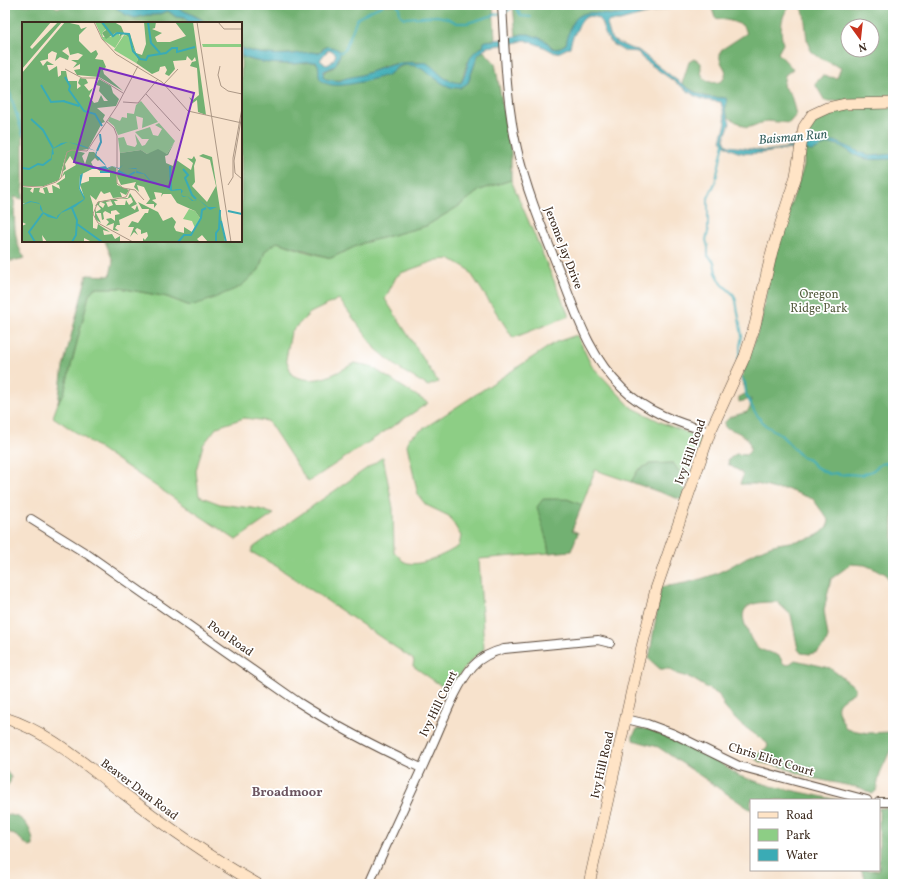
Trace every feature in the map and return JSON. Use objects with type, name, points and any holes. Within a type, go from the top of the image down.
[{"type":"street","name":"Jerome Jay Drive","points":[[502,5],[509,104],[517,149],[524,176],[577,318],[589,344],[609,375],[637,400],[667,418],[710,432]]},
{"type":"street","name":"Ivy Hill Road","points":[[589,884],[656,589],[710,432],[745,356],[755,325],[772,251],[796,176],[802,131],[807,120],[818,112],[845,104],[893,103]]},
{"type":"street","name":"Pool Road","points":[[31,520],[61,536],[298,702],[350,733],[421,768]]},
{"type":"street","name":"Ivy Hill Court","points":[[369,884],[460,684],[473,665],[482,657],[504,649],[598,640],[610,642]]},
{"type":"street","name":"Beaver Dam Road","points":[[5,718],[27,726],[51,740],[175,833],[257,884]]},
{"type":"street","name":"Chris Eliot Court","points":[[626,719],[647,724],[674,734],[739,766],[863,799]]},
{"type":"street","points":[[880,802],[893,802]]},
{"type":"green space","points":[[5,5],[52,5],[58,8],[76,5],[112,5],[126,15],[135,18],[147,15],[156,15],[168,11],[176,17],[185,18],[188,22],[22,22],[22,199],[14,197],[14,220],[18,244],[25,258],[5,261]]},
{"type":"green space","points":[[122,5],[493,5],[495,39],[485,42],[483,47],[467,63],[461,83],[445,78],[427,64],[419,62],[383,66],[374,71],[356,77],[342,80],[330,80],[326,79],[323,74],[333,68],[340,53],[324,47],[318,53],[266,55],[242,48],[242,22],[205,22],[189,13],[171,6],[157,9],[132,10]]},
{"type":"green space","points":[[513,5],[658,5],[617,15],[592,13],[572,25],[566,44],[554,49],[546,41],[522,34],[516,36]]},
{"type":"green space","points":[[711,5],[791,5],[787,9],[783,18],[781,34],[783,44],[778,53],[793,69],[785,75],[783,86],[791,95],[796,115],[789,123],[767,121],[747,128],[728,117],[725,110],[727,102],[722,97],[711,98],[682,84],[689,62],[694,59],[701,63],[701,73],[706,80],[715,83],[721,81],[726,72],[720,59],[721,50],[747,33],[742,25],[715,18]]},
{"type":"green space","points":[[801,5],[887,5],[893,11],[893,101],[825,101],[815,84],[822,76],[837,78],[841,68],[822,59],[810,49]]},
{"type":"green space","points":[[484,51],[495,63],[511,152],[511,180],[480,190],[459,206],[426,226],[363,243],[331,258],[277,242],[265,251],[259,270],[240,287],[207,301],[190,306],[167,297],[120,288],[94,288],[89,295],[64,393],[58,403],[63,367],[87,275],[110,276],[113,261],[105,242],[242,242],[242,56],[259,62],[272,63],[294,64],[316,62],[320,68],[319,71],[324,83],[364,80],[379,77],[389,74],[400,66],[407,65],[420,67],[443,84],[468,83],[478,55]]},
{"type":"green space","name":"Oregon Ridge Park","points":[[858,107],[893,107],[893,588],[886,574],[865,565],[851,564],[831,579],[824,610],[828,637],[825,645],[818,652],[810,654],[801,653],[798,649],[791,615],[777,602],[763,602],[751,605],[746,608],[743,619],[750,637],[756,646],[761,650],[779,656],[784,664],[788,665],[795,660],[830,668],[855,687],[855,692],[842,700],[838,707],[838,711],[846,729],[868,733],[891,732],[893,735],[891,749],[880,773],[876,791],[872,794],[861,788],[812,778],[782,767],[763,763],[755,759],[756,755],[768,747],[767,743],[738,722],[725,708],[719,695],[691,678],[677,674],[669,669],[660,669],[649,659],[661,587],[701,579],[724,570],[764,548],[813,537],[826,528],[829,521],[813,499],[786,489],[775,489],[757,484],[740,484],[743,476],[741,472],[729,465],[728,460],[736,454],[746,455],[750,451],[749,442],[743,435],[725,427],[724,423],[730,417],[747,412],[750,408],[751,399],[739,402],[739,397],[747,393],[741,379],[761,322],[767,286],[782,231],[804,166],[804,140],[812,120],[825,113]]},
{"type":"green space","points":[[511,180],[569,316],[513,338],[468,269],[451,259],[437,260],[401,273],[396,277],[385,299],[438,382],[428,386],[401,370],[376,349],[339,299],[310,313],[291,332],[286,359],[292,375],[300,378],[316,379],[332,375],[354,363],[370,366],[428,403],[308,482],[268,421],[244,418],[217,427],[203,445],[196,471],[199,496],[220,504],[259,509],[274,514],[236,540],[53,417],[58,403],[64,393],[89,295],[94,288],[120,288],[167,297],[190,306],[259,270],[265,251],[277,242],[331,258],[363,243],[426,226],[459,206],[480,190]]},
{"type":"green space","points":[[577,335],[591,365],[631,407],[665,424],[699,437],[701,441],[687,482],[673,463],[650,464],[638,470],[631,482],[595,470],[582,505],[567,499],[547,542],[549,553],[479,559],[484,649],[473,658],[464,669],[450,692],[413,666],[414,660],[276,566],[251,552],[254,547],[383,457],[393,508],[394,552],[403,561],[416,563],[432,560],[459,546],[461,536],[449,516],[426,505],[418,495],[407,445],[409,438],[556,342]]},
{"type":"green space","points":[[673,463],[687,482],[682,500],[631,482],[638,470],[650,464]]},
{"type":"green space","points":[[543,499],[567,499],[582,505],[572,530],[578,533],[571,551],[549,553],[537,507]]},
{"type":"green space","points":[[637,729],[648,729],[713,758],[739,776],[771,786],[833,799],[750,799],[750,809],[658,747],[633,740],[633,735]]},
{"type":"green space","points":[[5,770],[11,777],[10,782],[5,789]]},
{"type":"green space","points":[[880,808],[893,808],[893,884],[863,884],[865,878],[862,871],[880,871]]},
{"type":"green space","points":[[5,814],[18,817],[24,821],[33,839],[33,846],[29,847],[18,837],[5,830]]},
{"type":"water","points":[[112,5],[122,5],[132,10],[157,9],[171,6],[189,13],[205,22],[188,22],[185,18],[176,17],[168,11],[156,15],[147,15],[135,18],[126,15]]},
{"type":"water","points":[[658,5],[679,5],[620,21],[609,21],[607,24],[611,38],[614,41],[632,49],[638,50],[694,92],[706,97],[726,98],[727,102],[725,110],[730,123],[724,139],[726,144],[729,146],[765,151],[835,141],[869,156],[893,154],[893,159],[863,158],[856,156],[836,144],[829,144],[812,151],[800,148],[754,154],[736,151],[728,147],[721,140],[726,123],[721,102],[705,100],[695,96],[642,58],[638,52],[624,51],[612,44],[606,36],[600,19],[590,16],[586,17],[578,27],[573,36],[570,47],[560,52],[555,53],[542,46],[525,40],[511,44],[487,47],[478,55],[468,83],[460,88],[444,84],[424,70],[409,65],[400,66],[388,75],[373,79],[353,84],[333,85],[325,83],[320,79],[316,62],[294,64],[272,63],[259,62],[242,56],[242,48],[258,53],[285,54],[311,52],[318,53],[325,47],[329,46],[339,50],[340,55],[335,66],[324,71],[323,77],[326,79],[340,81],[396,64],[410,62],[427,63],[445,78],[461,83],[470,58],[473,53],[483,47],[484,42],[486,41],[529,34],[546,41],[552,48],[557,49],[566,44],[572,25],[576,18],[583,14],[592,13],[615,15]],"holes":[[[331,50],[336,54],[330,64],[326,65],[320,60],[327,51]]]},
{"type":"waterway","points":[[338,53],[345,49],[357,19],[383,5]]},
{"type":"waterway","points":[[397,5],[399,7],[400,15],[404,18],[437,16],[447,18],[457,23],[467,23],[501,13]]},
{"type":"waterway","points":[[505,12],[516,5]]},
{"type":"waterway","points":[[515,6],[521,16],[531,17]]},
{"type":"waterway","points":[[5,78],[22,132]]},
{"type":"waterway","points":[[724,143],[715,183],[708,198],[708,232],[706,240],[708,256],[714,262],[716,273],[722,284],[734,295],[736,301],[742,336],[738,359]]},
{"type":"waterway","points":[[741,377],[745,383],[746,394],[754,411],[765,425],[780,434],[802,457],[809,460],[816,467],[829,474],[836,473],[840,475],[861,475],[872,471],[881,464],[886,463],[893,465]]},
{"type":"district","name":"Broadmoor","points":[[287,793]]},
{"type":"water label","name":"Baisman Run","points":[[793,138]]}]
